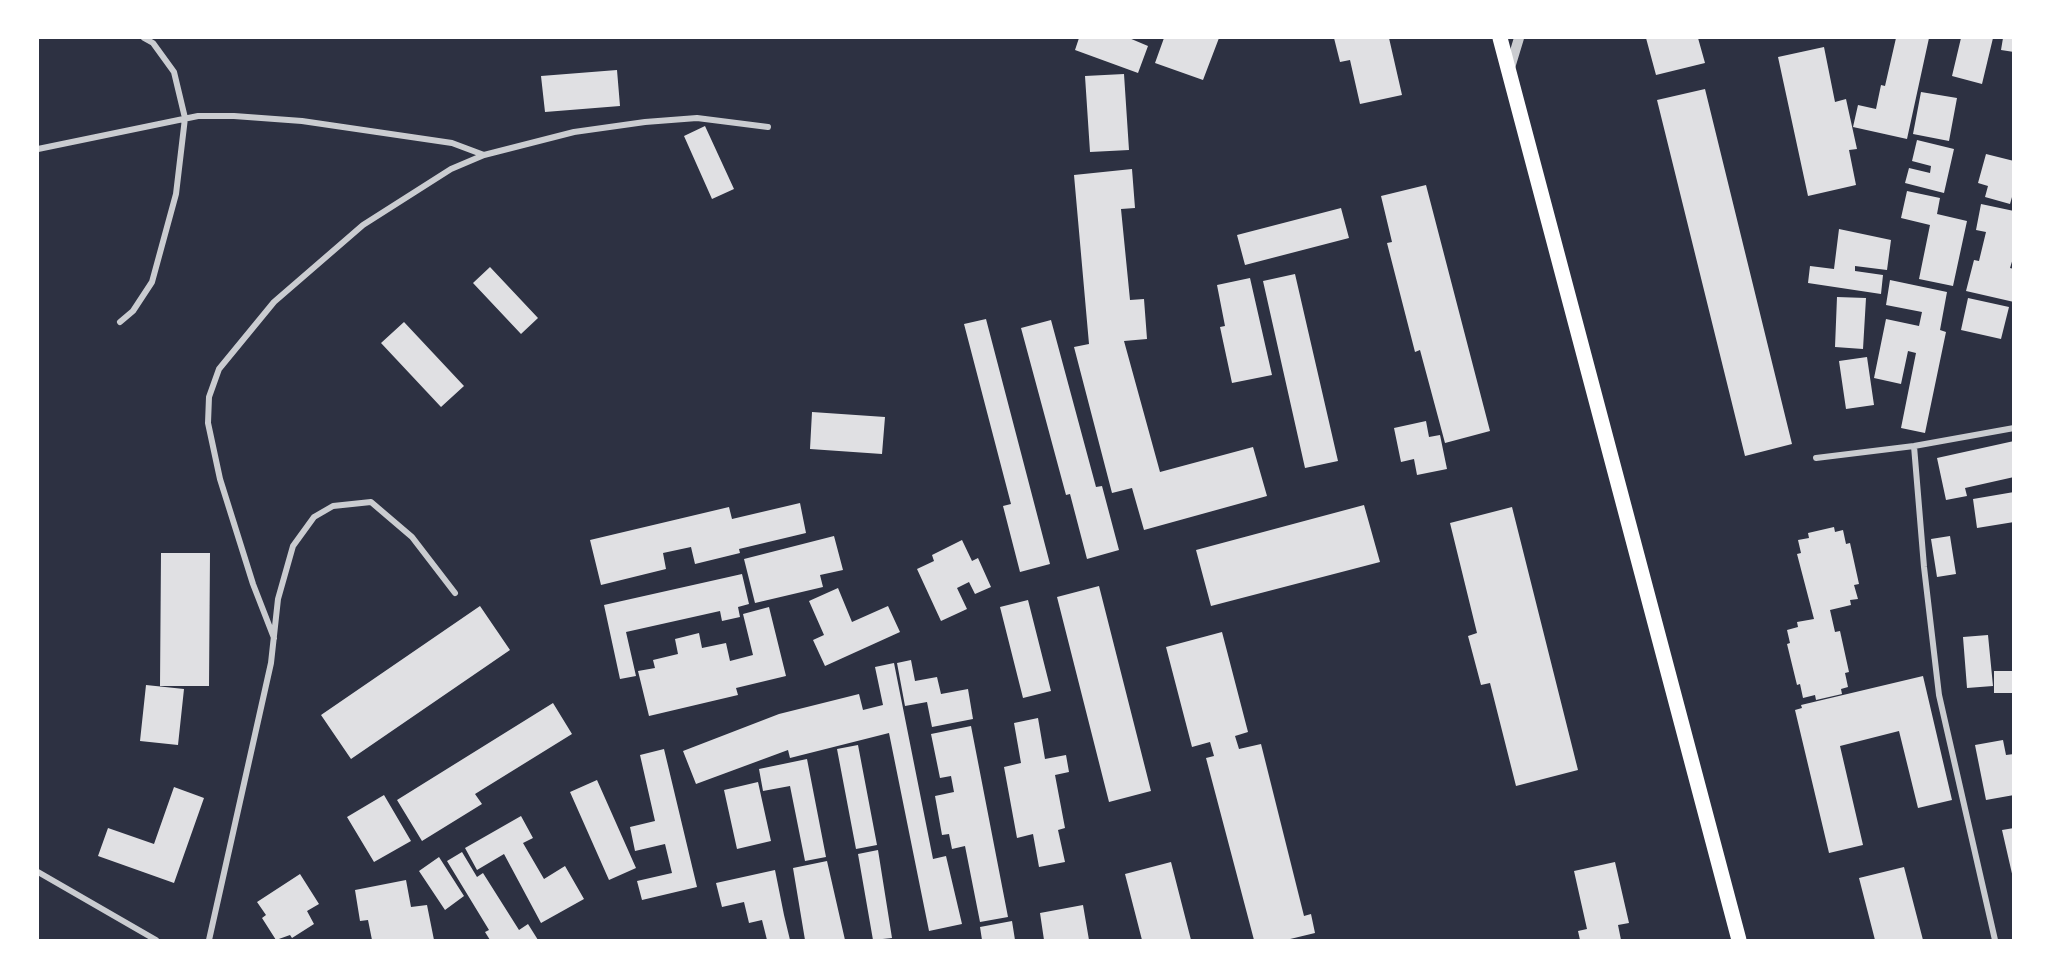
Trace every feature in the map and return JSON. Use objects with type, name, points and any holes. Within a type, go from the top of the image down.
[{"type":"main road","points":[[1500,38],[1739,940]]},
{"type":"street","points":[[120,322],[133,310],[152,282],[176,194],[185,118],[174,72],[153,43],[144,38]]},
{"type":"street","points":[[1509,71],[1519,38]]},
{"type":"street","points":[[38,149],[185,118],[234,116],[302,121],[452,143],[484,155]]},
{"type":"street","points":[[274,638],[253,584],[227,500],[208,423],[209,398],[219,369],[274,302],[363,225],[451,169],[484,155],[574,132],[645,122],[697,118],[768,127]]},
{"type":"street","points":[[1816,459],[1914,446],[2013,428]]},
{"type":"street","points":[[1914,446],[1924,567],[1939,695],[1995,940]]},
{"type":"street","points":[[209,940],[271,663],[278,599],[293,546],[314,517],[333,506],[371,502],[412,537],[455,593]]},
{"type":"street","points":[[38,872],[156,940]]},
{"type":"building","points":[[1079,38],[1129,38],[1148,46],[1138,73],[1075,50]]},
{"type":"building","points":[[1164,38],[1219,38],[1203,80],[1155,63]]},
{"type":"building","points":[[1334,38],[1389,38],[1402,95],[1360,104],[1350,60],[1340,62]]},
{"type":"building","points":[[1646,38],[1698,38],[1705,63],[1656,75]]},
{"type":"building","points":[[1896,38],[1929,38],[1907,139],[1853,127],[1858,105],[1876,109],[1881,85],[1885,86]]},
{"type":"building","points":[[1961,38],[1993,38],[1982,84],[1952,76]]},
{"type":"building","points":[[2003,38],[2014,38],[2014,52],[2001,50]]},
{"type":"building","points":[[1824,47],[1835,102],[1846,99],[1857,149],[1849,150],[1856,185],[1808,196],[1778,57]]},
{"type":"building","points":[[617,70],[620,106],[545,112],[541,76]]},
{"type":"building","points":[[1124,74],[1129,150],[1090,152],[1085,76]]},
{"type":"building","points":[[1705,89],[1792,444],[1745,456],[1657,100]]},
{"type":"building","points":[[1921,92],[1957,98],[1949,141],[1913,134]]},
{"type":"building","points":[[705,126],[734,189],[712,199],[684,136]]},
{"type":"building","points":[[1917,140],[1954,149],[1944,193],[1905,183],[1909,168],[1930,173],[1931,166],[1912,161]]},
{"type":"building","points":[[1986,154],[2014,161],[2014,190],[2010,204],[1985,197],[1988,186],[1978,183]]},
{"type":"building","points":[[1132,169],[1135,208],[1121,209],[1130,300],[1144,299],[1147,339],[1124,341],[1160,472],[1253,447],[1267,496],[1144,530],[1132,488],[1112,493],[1074,347],[1089,344],[1074,175]]},
{"type":"building","points":[[1426,185],[1490,431],[1445,443],[1420,350],[1415,352],[1387,243],[1392,242],[1381,196]]},
{"type":"building","points":[[1907,191],[1940,198],[1937,214],[1967,221],[1953,286],[1919,279],[1930,225],[1901,218]]},
{"type":"building","points":[[1981,204],[2014,211],[2014,255],[2010,268],[2014,269],[2014,302],[1966,291],[1974,260],[1979,261],[1986,232],[1976,230]]},
{"type":"building","points":[[1341,208],[1349,238],[1245,265],[1237,235]]},
{"type":"building","points":[[1839,229],[1891,240],[1887,270],[1855,266],[1855,271],[1883,275],[1881,294],[1808,283],[1810,266],[1834,269]]},
{"type":"building","points":[[490,267],[538,318],[521,334],[473,283]]},
{"type":"building","points":[[1295,274],[1338,461],[1305,468],[1263,281]]},
{"type":"building","points":[[1250,278],[1272,375],[1232,383],[1220,327],[1225,326],[1217,285]]},
{"type":"building","points":[[1890,280],[1947,292],[1940,330],[1946,332],[1925,433],[1901,428],[1916,353],[1908,351],[1901,384],[1874,378],[1886,319],[1919,326],[1922,312],[1886,305]]},
{"type":"building","points":[[1837,297],[1866,298],[1863,349],[1835,347]]},
{"type":"building","points":[[1968,298],[2009,307],[2001,339],[1961,330]]},
{"type":"building","points":[[986,319],[1050,564],[1020,572],[1003,506],[1011,504],[964,324]]},
{"type":"building","points":[[1051,320],[1096,487],[1102,486],[1119,550],[1087,559],[1070,494],[1066,495],[1021,328]]},
{"type":"building","points":[[404,322],[464,386],[441,407],[381,343]]},
{"type":"building","points":[[1867,357],[1874,405],[1846,409],[1839,361]]},
{"type":"building","points":[[812,412],[885,417],[882,454],[810,449]]},
{"type":"building","points":[[1426,421],[1429,437],[1440,435],[1447,469],[1417,475],[1414,459],[1401,462],[1394,428]]},
{"type":"building","points":[[2014,441],[2014,477],[1965,488],[1967,496],[1946,500],[1937,458]]},
{"type":"building","points":[[2014,492],[2014,522],[1977,528],[1973,499]]},
{"type":"building","points":[[800,503],[806,533],[739,549],[740,553],[695,564],[691,547],[663,553],[666,569],[601,585],[590,540],[729,507],[732,519]]},
{"type":"building","points":[[1364,505],[1380,562],[1211,606],[1196,550]]},
{"type":"building","points":[[1512,507],[1578,770],[1516,786],[1490,683],[1481,685],[1468,636],[1477,633],[1450,523]]},
{"type":"building","points":[[1834,527],[1835,532],[1843,530],[1846,544],[1850,543],[1859,584],[1854,585],[1858,599],[1850,600],[1851,605],[1830,610],[1835,632],[1840,631],[1849,672],[1845,673],[1848,687],[1841,689],[1842,694],[1816,700],[1815,695],[1803,698],[1800,684],[1797,685],[1787,644],[1790,643],[1787,630],[1798,627],[1797,622],[1814,619],[1797,554],[1801,553],[1798,540],[1809,538],[1808,533]]},
{"type":"building","points":[[834,536],[843,570],[820,575],[823,587],[755,603],[744,559]]},
{"type":"building","points":[[1950,536],[1956,574],[1937,577],[1931,539]]},
{"type":"building","points":[[962,540],[972,561],[978,558],[991,587],[975,594],[969,582],[957,588],[967,609],[941,621],[917,569],[934,561],[932,555]]},
{"type":"building","points":[[161,553],[210,553],[209,686],[160,686]]},
{"type":"building","points":[[742,574],[749,604],[738,607],[740,617],[722,621],[720,611],[626,632],[636,676],[620,679],[604,605]]},
{"type":"building","points":[[1099,586],[1151,791],[1109,802],[1057,597]]},
{"type":"building","points":[[838,588],[852,622],[888,606],[900,632],[825,666],[813,640],[824,635],[809,601]]},
{"type":"building","points":[[1028,600],[1051,691],[1023,698],[1000,607]]},
{"type":"building","points":[[480,606],[510,650],[351,759],[321,715]]},
{"type":"building","points":[[769,607],[786,676],[736,688],[738,695],[649,716],[638,671],[655,668],[653,660],[678,654],[675,639],[699,633],[702,648],[726,643],[730,661],[753,655],[743,614]]},
{"type":"building","points":[[1222,632],[1248,732],[1235,736],[1239,749],[1261,744],[1304,916],[1311,914],[1315,933],[1286,940],[1254,940],[1206,758],[1214,756],[1210,742],[1192,747],[1166,647]]},
{"type":"building","points":[[1988,635],[1993,686],[1967,688],[1963,637]]},
{"type":"building","points":[[911,660],[915,681],[937,677],[941,694],[968,689],[973,719],[932,727],[927,702],[905,706],[897,663]]},
{"type":"building","points":[[894,663],[933,859],[946,856],[962,924],[929,931],[889,733],[790,758],[788,750],[696,784],[683,751],[779,714],[859,694],[863,710],[883,705],[875,667]]},
{"type":"building","points":[[1994,671],[2014,671],[2014,693],[1994,693]]},
{"type":"building","points":[[1923,676],[1952,800],[1918,808],[1899,731],[1840,746],[1863,845],[1829,853],[1795,710],[1802,708],[1801,705]]},
{"type":"building","points":[[146,685],[184,689],[178,745],[140,741]]},
{"type":"building","points":[[553,703],[572,734],[475,794],[482,804],[422,841],[397,800]]},
{"type":"building","points":[[1038,718],[1045,759],[1066,755],[1069,772],[1055,775],[1065,828],[1058,830],[1065,862],[1039,867],[1033,834],[1017,838],[1004,767],[1021,763],[1014,723]]},
{"type":"building","points":[[971,726],[1008,917],[980,922],[965,846],[952,849],[949,834],[942,835],[935,796],[954,792],[951,776],[940,778],[931,734]]},
{"type":"building","points":[[2003,740],[2006,755],[2014,754],[2014,795],[1986,800],[1975,745]]},
{"type":"building","points":[[858,745],[877,845],[856,849],[837,749]]},
{"type":"building","points":[[664,749],[697,887],[642,900],[637,881],[672,873],[665,844],[635,851],[630,827],[655,821],[640,755]]},
{"type":"building","points":[[807,759],[826,857],[805,861],[790,786],[763,791],[759,769]]},
{"type":"building","points":[[597,780],[636,868],[609,880],[570,792]]},
{"type":"building","points":[[758,782],[771,841],[737,849],[724,790]]},
{"type":"building","points":[[174,787],[204,798],[174,883],[98,856],[108,828],[154,844]]},
{"type":"building","points":[[384,795],[411,841],[374,862],[347,817]]},
{"type":"building","points":[[521,816],[533,838],[523,843],[544,879],[565,866],[584,899],[541,923],[504,854],[477,870],[465,848]]},
{"type":"building","points":[[2014,828],[2014,878],[2013,878],[2002,830]]},
{"type":"building","points":[[878,850],[892,938],[873,940],[858,854]]},
{"type":"building","points":[[462,852],[477,877],[483,873],[519,930],[528,924],[538,940],[490,940],[485,932],[489,930],[447,861]]},
{"type":"building","points":[[439,857],[464,896],[445,910],[419,871]]},
{"type":"building","points":[[827,861],[845,940],[805,940],[793,868]]},
{"type":"building","points":[[1171,862],[1191,940],[1142,940],[1125,874]]},
{"type":"building","points":[[1615,862],[1629,923],[1618,925],[1621,940],[1580,940],[1578,931],[1587,929],[1574,871]]},
{"type":"building","points":[[1904,867],[1923,940],[1875,940],[1859,878]]},
{"type":"building","points":[[775,870],[790,940],[767,940],[762,920],[749,923],[744,902],[722,907],[716,883]]},
{"type":"building","points":[[300,874],[319,904],[307,911],[314,924],[292,938],[290,935],[276,940],[262,918],[266,915],[257,902]]},
{"type":"building","points":[[406,880],[411,907],[427,905],[434,940],[372,940],[368,920],[360,921],[355,890]]},
{"type":"building","points":[[1083,905],[1089,940],[1044,940],[1040,913]]},
{"type":"building","points":[[1012,921],[1015,940],[982,940],[980,927]]}]
